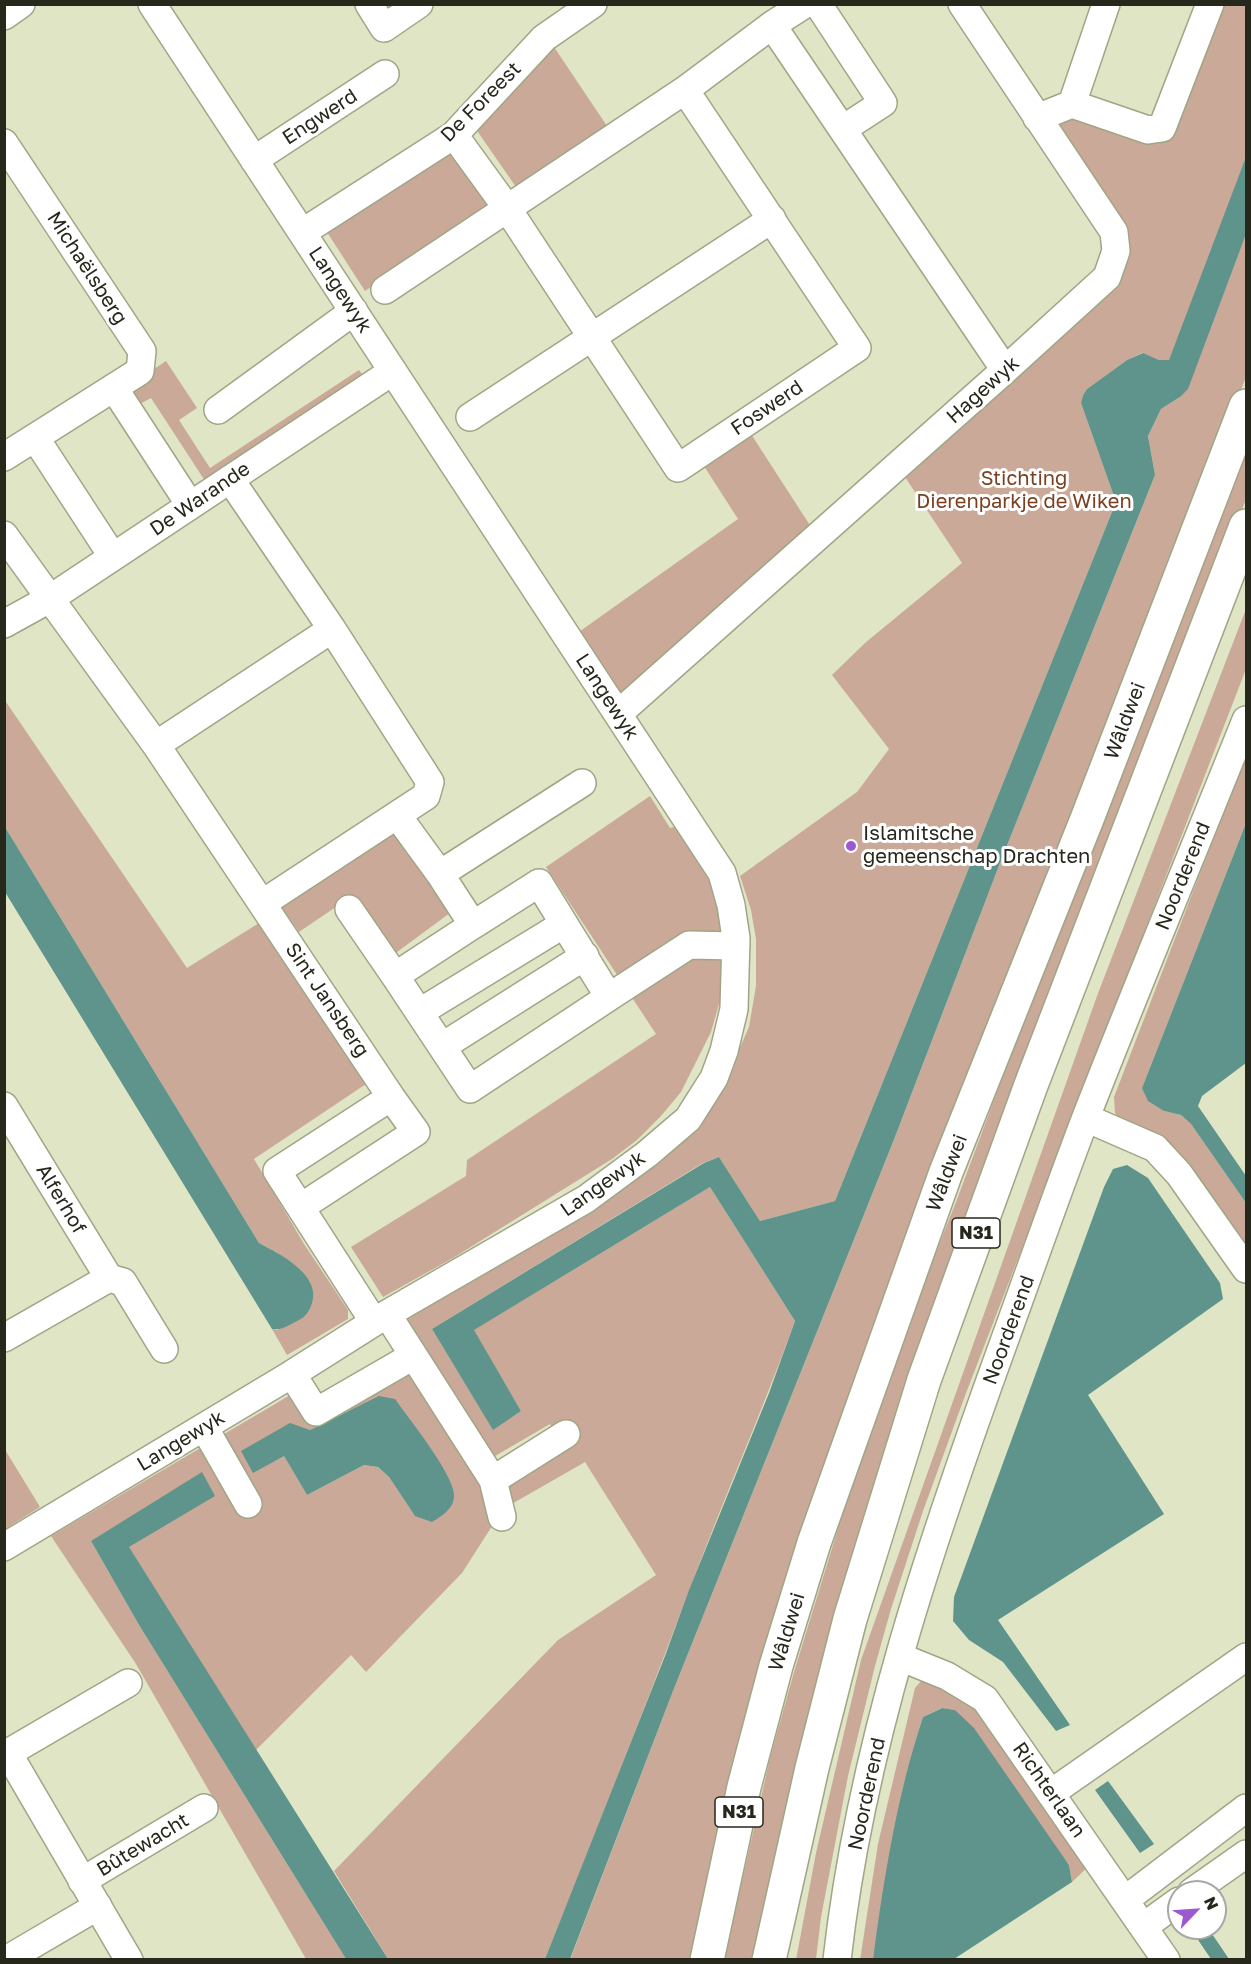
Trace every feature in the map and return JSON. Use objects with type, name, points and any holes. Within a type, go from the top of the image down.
[{"type":"highway","name":"Wâldwei","points":[[707,1959],[744,1787],[776,1666],[814,1543],[946,1172],[1088,819],[1246,406]]},
{"type":"highway","name":"N31","points":[[769,1959],[809,1779],[850,1619],[924,1380],[1031,1084],[1246,526]]},
{"type":"street","points":[[4,16],[21,4]]},
{"type":"street","name":"Langewyk","points":[[4,1547],[292,1374],[380,1318],[586,1199],[647,1154],[688,1119],[714,1078],[724,1051],[734,1009],[736,946],[731,905],[722,873],[152,4]]},
{"type":"street","points":[[369,4],[384,28],[419,4]]},
{"type":"street","name":"De Foreest","points":[[303,232],[454,135],[544,38],[593,4]]},
{"type":"street","points":[[385,290],[684,90],[772,25],[805,4]]},
{"type":"street","points":[[818,4],[883,104],[843,129]]},
{"type":"street","name":"Hagewyk","points":[[618,714],[1107,277],[1116,252],[1113,232],[962,4]]},
{"type":"street","points":[[1072,104],[1106,4]]},
{"type":"street","points":[[1037,118],[1072,104],[1148,130],[1162,128],[1210,4]]},
{"type":"street","points":[[772,25],[1005,370]]},
{"type":"street","name":"Engwerd","points":[[254,160],[385,74]]},
{"type":"street","name":"Foswerd","points":[[454,135],[507,208],[678,468],[857,348],[684,90]]},
{"type":"street","name":"Michaëlsberg","points":[[4,143],[142,351],[140,371],[36,439],[4,457]]},
{"type":"street","points":[[470,417],[772,219]]},
{"type":"street","points":[[218,410],[354,311]]},
{"type":"street","name":"De Warande","points":[[4,624],[51,598],[393,372]]},
{"type":"street","points":[[114,388],[190,505]]},
{"type":"street","points":[[36,439],[113,557]]},
{"type":"street","points":[[230,479],[332,629],[430,782],[426,796],[263,903]]},
{"type":"street","points":[[4,535],[51,598]]},
{"type":"street","name":"Sint Jansberg","points":[[51,598],[156,745],[416,1132],[301,1207]]},
{"type":"street","points":[[156,745],[332,629]]},
{"type":"street","name":"Noorderend","points":[[837,1959],[859,1829],[875,1752],[900,1657],[951,1490],[1086,1118],[1246,720]]},
{"type":"street","points":[[440,874],[582,783]]},
{"type":"street","points":[[397,815],[440,874],[473,925]]},
{"type":"street","points":[[395,976],[539,883],[609,997]]},
{"type":"street","points":[[349,909],[470,1089],[689,945],[736,946]]},
{"type":"street","points":[[420,1012],[564,924]]},
{"type":"street","points":[[443,1046],[585,956]]},
{"type":"street","points":[[391,1097],[277,1171],[380,1318],[413,1356],[492,1480],[502,1517]]},
{"type":"street","name":"Alferhof","points":[[7,1117],[109,1278],[123,1282],[164,1349]]},
{"type":"street","points":[[1086,1118],[1155,1148],[1179,1174],[1246,1269]]},
{"type":"street","points":[[4,1338],[109,1278]]},
{"type":"street","points":[[292,1374],[316,1412],[413,1356]]},
{"type":"street","points":[[204,1427],[248,1504]]},
{"type":"street","points":[[492,1480],[566,1434]]},
{"type":"street","name":"Richterlaan","points":[[900,1657],[947,1676],[985,1699],[1166,1959]]},
{"type":"street","points":[[1051,1793],[1246,1657]]},
{"type":"street","name":"Bûtewacht","points":[[128,1683],[8,1753],[129,1959]]},
{"type":"street","name":"Bûtewacht","points":[[82,1881],[204,1808]]},
{"type":"street","points":[[1125,1900],[1246,1808]]},
{"type":"street","points":[[1209,1880],[1246,1854]]},
{"type":"street","points":[[6,1959],[98,1906]]},
{"type":"street","points":[[1143,1927],[1167,1910]]},
{"type":"green space","name":"Stichting Dierenparkje de Wiken","points":[[1222,5],[1246,5],[1246,157],[1242,174],[1169,361],[1159,360],[1142,353],[1127,360],[1087,389],[1083,395],[1081,403],[1116,502],[835,1201],[760,1221],[719,1157],[703,1163],[432,1329],[493,1429],[521,1411],[473,1330],[710,1187],[795,1321],[545,1959],[388,1959],[334,1871],[558,1640],[656,1575],[585,1462],[503,1509],[462,1573],[366,1672],[351,1655],[256,1750],[128,1547],[214,1496],[91,1541],[139,1625],[346,1959],[306,1959],[136,1664],[51,1536],[297,1391],[313,1419],[412,1363],[490,1488],[562,1446],[550,1424],[490,1459],[405,1321],[636,1178],[734,1061],[749,1027],[756,986],[756,939],[751,910],[740,876],[857,792],[889,749],[832,675],[865,643],[962,563],[899,468],[1118,265],[1057,128],[1062,115],[1144,138]],"holes":[[[350,1410],[415,1516],[389,1477],[378,1467],[364,1465],[307,1495],[284,1456],[310,1430]]]},
{"type":"green space","points":[[550,41],[607,126],[516,187],[473,125]]},
{"type":"green space","points":[[453,145],[494,203],[365,291],[325,229]]},
{"type":"green space","points":[[1246,234],[1246,377],[856,1380],[691,1959],[570,1960],[673,1691],[893,1142],[1000,863],[1155,475],[1148,436],[1161,409],[1180,397]]},
{"type":"green space","points":[[166,361],[197,408],[179,420],[210,468],[359,370],[368,382],[209,487],[151,398],[138,405],[127,387]]},
{"type":"green space","points":[[751,434],[813,530],[621,702],[576,634],[738,519],[704,466]]},
{"type":"green space","points":[[1246,440],[1246,499],[1084,916],[759,1959],[724,1960],[770,1758],[879,1395],[956,1202],[1107,798]]},
{"type":"green space","points":[[1246,609],[1246,669],[966,1393],[923,1511],[891,1609],[848,1776],[821,1917],[816,1959],[796,1960],[816,1853],[861,1660],[1097,996]]},
{"type":"green space","points":[[4,699],[187,968],[267,918],[369,1082],[254,1159],[304,1244],[348,1310],[348,1319],[287,1355],[272,1329],[278,1330],[291,1263],[259,1243],[5,827]]},
{"type":"green space","points":[[1246,754],[1246,823],[1142,1088],[1164,1111],[1181,1115],[1191,1124],[1246,1203],[1246,1253],[1122,1123],[1115,1113],[1114,1097]]},
{"type":"green space","points":[[650,796],[670,828],[685,824],[712,888],[725,932],[721,997],[711,1032],[681,1092],[637,1140],[612,1159],[453,1258],[383,1297],[351,1247],[466,1176],[467,1160],[656,1034],[546,867]]},
{"type":"green space","points":[[398,827],[454,910],[393,955],[352,896],[299,932],[281,906]]},
{"type":"green space","points":[[4,1448],[40,1507],[5,1529],[4,1529]]},
{"type":"green space","points":[[922,1680],[975,1700],[1091,1864],[1072,1882],[1069,1865],[955,1710],[941,1708],[923,1717],[899,1807],[873,1959],[860,1960],[878,1844],[915,1688]]},
{"type":"water","points":[[1246,157],[1246,234],[1188,389],[1161,409],[1148,436],[1155,475],[1000,863],[893,1142],[673,1691],[570,1959],[545,1959],[689,1590],[769,1393],[795,1321],[710,1187],[474,1330],[521,1411],[493,1430],[432,1329],[704,1163],[719,1157],[760,1221],[835,1201],[1116,502],[1081,403],[1083,395],[1087,389],[1127,360],[1143,353],[1159,360],[1169,360]]},
{"type":"water","points":[[1246,823],[1246,1063],[1202,1096],[1198,1106],[1246,1176],[1246,1203],[1191,1124],[1181,1115],[1164,1111],[1148,1101],[1142,1088]]},
{"type":"water","points":[[5,827],[259,1243],[298,1267],[306,1276],[313,1295],[310,1308],[301,1319],[283,1328],[272,1329],[5,892]]},
{"type":"water","points":[[1127,1165],[1148,1178],[1220,1283],[1223,1299],[1088,1395],[1164,1514],[998,1620],[1070,1725],[1056,1731],[1003,1662],[969,1640],[953,1621],[954,1597],[1104,1187],[1113,1169]]},
{"type":"water","points":[[379,1396],[395,1399],[438,1460],[451,1484],[454,1499],[450,1507],[432,1522],[415,1516],[389,1477],[378,1467],[364,1465],[307,1495],[284,1456],[253,1473],[241,1451],[290,1423],[310,1430]]},
{"type":"water","points":[[202,1472],[215,1496],[129,1547],[388,1959],[346,1959],[139,1625],[91,1541]]},
{"type":"water","points":[[942,1708],[955,1710],[974,1728],[1069,1865],[1072,1882],[954,1959],[873,1959],[892,1837],[914,1746],[923,1717]]},
{"type":"water","points":[[1108,1781],[1154,1844],[1140,1853],[1095,1790]]},
{"type":"water","points":[[1198,1940],[1216,1940],[1229,1959],[1211,1959]]},
{"type":"place","name":"Islamitsche gemeenschap Drachten","points":[[851,846]]}]
